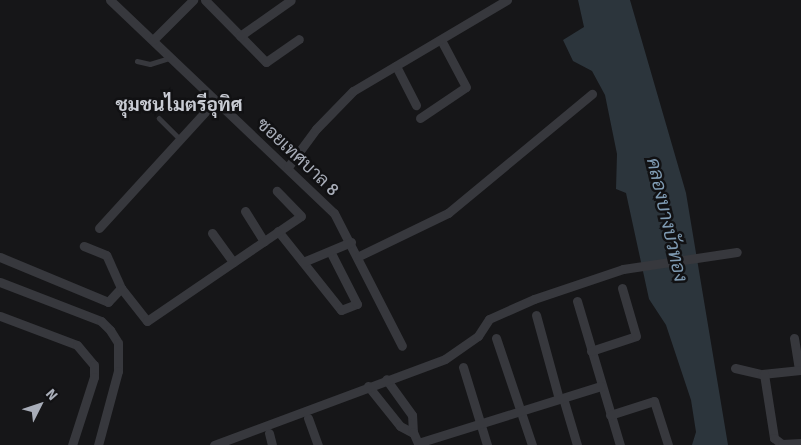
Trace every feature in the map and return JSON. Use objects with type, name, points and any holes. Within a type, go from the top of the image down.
[{"type":"street","name":"ซอยเทศบาล 8","points":[[110,0],[215,101],[288,167],[334,213],[359,256],[402,346]]},
{"type":"street","points":[[153,40],[193,0]]},
{"type":"street","points":[[205,0],[266,62],[299,39]]},
{"type":"street","points":[[240,36],[291,0]]},
{"type":"street","points":[[288,167],[346,98],[507,0]]},
{"type":"street","points":[[420,118],[466,87],[441,40]]},
{"type":"street","points":[[396,66],[416,105]]},
{"type":"street","points":[[359,256],[448,213],[592,94]]},
{"type":"street","points":[[100,228],[215,101]]},
{"type":"street","points":[[84,246],[106,254],[121,288],[147,321],[301,216],[277,191]]},
{"type":"street","points":[[245,211],[264,241]]},
{"type":"street","points":[[278,231],[341,310],[356,304],[330,251]]},
{"type":"street","points":[[212,233],[233,262]]},
{"type":"street","points":[[303,262],[351,242]]},
{"type":"street","points":[[214,445],[386,379],[445,359],[478,336],[489,319],[534,299],[647,266],[737,252]]},
{"type":"street","points":[[0,257],[108,302],[121,288]]},
{"type":"street","points":[[0,282],[101,321],[110,330],[118,343],[118,372],[98,445]]},
{"type":"street","points":[[591,351],[636,336],[622,288]]},
{"type":"street","points":[[577,301],[620,445]]},
{"type":"street","points":[[536,315],[577,445]]},
{"type":"street","points":[[0,316],[77,345],[94,365],[94,376],[72,445]]},
{"type":"street","points":[[496,338],[532,445]]},
{"type":"street","points":[[735,368],[764,374],[800,370],[794,338]]},
{"type":"street","points":[[463,367],[487,445]]},
{"type":"street","points":[[764,374],[774,438],[782,444],[801,443]]},
{"type":"street","points":[[386,379],[412,415],[414,444],[442,441],[480,424],[601,386]]},
{"type":"street","points":[[368,386],[400,426],[413,432]]},
{"type":"street","points":[[610,415],[654,401],[668,445]]},
{"type":"street","points":[[308,418],[318,445]]},
{"type":"street","points":[[269,433],[272,445]]},
{"type":"lane","points":[[137,61],[150,64],[171,58]]},
{"type":"lane","points":[[159,118],[180,139]]},
{"type":"water","name":"คลองบางบัวทอง","points":[[578,0],[630,0],[686,193],[728,445],[692,445],[696,432],[691,400],[666,325],[649,299],[626,193],[616,189],[617,154],[605,95],[592,71],[573,61],[563,40],[584,27]]},
{"type":"district","name":"ชุมชนไมตรีอุทิศ","points":[[179,106]]}]
